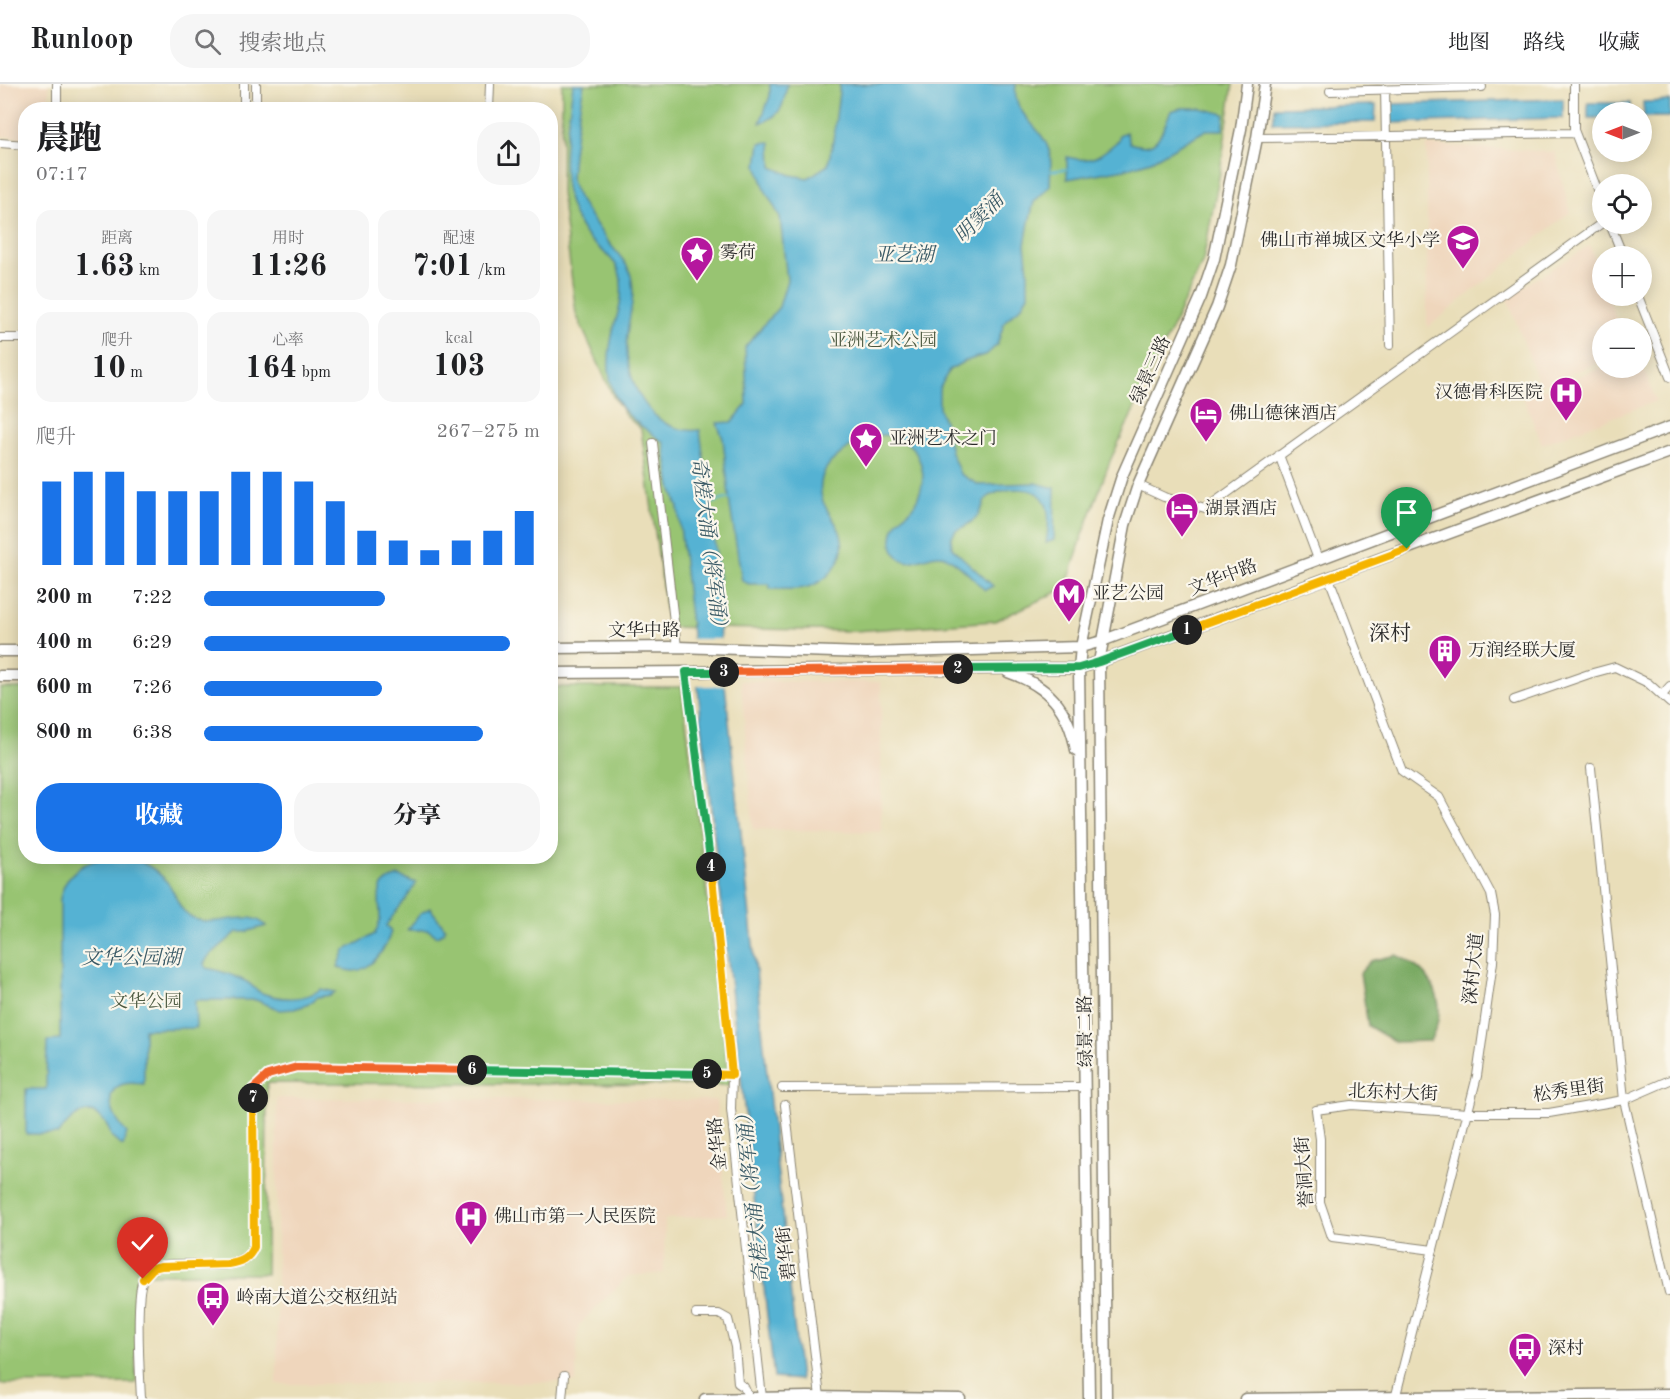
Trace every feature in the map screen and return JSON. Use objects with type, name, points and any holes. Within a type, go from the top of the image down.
[{"type":"main road","name":"绿景三路","points":[[1079,668],[1081,647],[1108,520],[1122,476],[1202,297],[1214,259],[1241,129],[1247,84]]},
{"type":"main road","name":"绿景三路","points":[[1099,662],[1125,525],[1138,485],[1217,307],[1231,265],[1257,138],[1265,84]]},
{"type":"main road","name":"文华中路","points":[[558,648],[677,647],[866,653],[1081,647],[1670,427]]},
{"type":"main road","name":"文华中路","points":[[558,673],[1079,668],[1670,452]]},
{"type":"main road","points":[[0,651],[18,651]]},
{"type":"main road","name":"绿景二路","points":[[1099,662],[1106,1399]]},
{"type":"main road","points":[[999,668],[1025,678],[1047,691],[1063,712],[1074,739],[1080,774]]},
{"type":"main road","name":"绿景二路","points":[[1079,668],[1089,1399]]},
{"type":"main road","points":[[0,676],[18,676]]},
{"type":"main road","points":[[1245,1399],[1670,1394]]},
{"type":"main road","points":[[705,1399],[820,1397],[960,1399]]},
{"type":"street","points":[[57,84],[57,102]]},
{"type":"street","points":[[244,84],[244,102]]},
{"type":"street","points":[[256,84],[256,102]]},
{"type":"street","points":[[489,102],[490,84]]},
{"type":"street","points":[[1574,84],[1575,133],[1592,176]]},
{"type":"street","points":[[1330,90],[1440,86],[1482,87]]},
{"type":"street","points":[[1384,89],[1390,345]]},
{"type":"street","points":[[1257,138],[1575,133]]},
{"type":"street","points":[[0,143],[18,144]]},
{"type":"street","points":[[1138,485],[1164,497],[1205,509],[1592,230]]},
{"type":"street","points":[[1642,306],[1670,377]]},
{"type":"street","points":[[0,338],[18,338]]},
{"type":"street","points":[[653,443],[677,647]]},
{"type":"street","points":[[1280,455],[1318,559]]},
{"type":"street","name":"深村大道","points":[[1329,578],[1402,771],[1439,796],[1491,894],[1495,915],[1493,962],[1478,1076],[1395,1398]]},
{"type":"street","points":[[1514,700],[1588,674],[1616,667],[1648,683],[1670,703]]},
{"type":"street","name":"金华路","points":[[690,672],[732,1075],[731,1109],[762,1398]]},
{"type":"street","points":[[1662,695],[1670,686]]},
{"type":"street","points":[[1591,768],[1624,1100],[1669,1292]]},
{"type":"street","points":[[141,1399],[139,1290],[143,1279],[153,1268],[161,1266],[239,1262],[251,1254],[254,1247],[253,1089],[268,1075],[297,1067],[732,1075]]},
{"type":"street","name":"松秀里街","points":[[1468,1113],[1549,1113],[1624,1100],[1670,1080]]},
{"type":"street","points":[[782,1088],[1083,1087]]},
{"type":"street","name":"碧华街","points":[[785,1105],[820,1397]]},
{"type":"street","name":"北东村大街","points":[[1317,1110],[1351,1106],[1468,1113]]},
{"type":"street","name":"誉洞大街","points":[[1317,1110],[1320,1139],[1320,1202],[1332,1237],[1433,1250]]},
{"type":"street","points":[[696,1314],[719,1314],[728,1319],[735,1347],[738,1383],[744,1387],[749,1398]]},
{"type":"street","points":[[562,1399],[564,1376]]},
{"type":"shaded area","points":[[0,84],[49,84],[49,102],[18,102],[18,137],[0,136]]},
{"type":"shaded area","name":"佛山市禅城区文华小学","points":[[1427,145],[1555,152],[1570,212],[1427,328]]},
{"type":"shaded area","points":[[1590,245],[1592,251],[1592,306],[1611,306],[1616,318],[1592,318],[1592,365],[1540,386],[1507,297]]},
{"type":"shaded area","name":"汉德骨科医院","points":[[1592,371],[1592,378],[1647,378],[1656,401],[1542,444],[1523,397]]},
{"type":"shaded area","points":[[741,681],[881,682],[881,832],[753,829]]},
{"type":"shaded area","name":"佛山市第一人民医院","points":[[277,1098],[716,1100],[727,1215],[665,1219],[664,1273],[628,1276],[578,1326],[576,1382],[277,1384]]},
{"type":"green space","name":"亚洲艺术公园","points":[[562,84],[1233,84],[1220,172],[1203,261],[1110,461],[1066,588],[995,621],[855,631],[668,627],[641,429],[626,416],[613,396],[576,314],[561,193]]},
{"type":"green space","name":"文华公园","points":[[558,687],[682,687],[730,1085],[267,1083],[266,1274],[140,1274],[136,1285],[136,1383],[0,1384],[0,688],[18,688],[18,864],[558,864]]},
{"type":"green space","points":[[1396,955],[1420,970],[1435,990],[1439,1014],[1430,1041],[1395,1042],[1368,1026],[1360,973],[1371,961]]},
{"type":"water","name":"奇槎大涌（将军涌）","points":[[573,84],[584,84],[574,144],[571,182],[582,204],[606,240],[623,260],[631,276],[632,298],[627,352],[635,386],[653,414],[667,424],[682,429],[700,430],[719,578],[716,586],[716,601],[800,1380],[774,1378],[678,508],[671,487],[664,443],[625,411],[618,401],[610,379],[609,356],[622,289],[619,271],[608,256],[585,234],[568,198],[564,161]]},
{"type":"water","points":[[770,84],[787,84],[785,98],[781,109],[773,117],[760,123],[770,96]]},
{"type":"water","name":"亚艺湖","points":[[840,84],[1016,84],[1018,104],[1041,134],[1050,153],[1050,186],[1034,202],[1025,245],[1028,295],[1021,307],[1005,321],[997,345],[987,354],[963,362],[949,370],[939,390],[939,408],[951,452],[960,474],[979,485],[1036,483],[1055,488],[1054,540],[1046,543],[1047,507],[1041,496],[1018,489],[993,494],[985,500],[975,518],[956,530],[951,538],[952,548],[993,586],[985,590],[957,564],[944,556],[933,556],[914,561],[898,557],[892,543],[894,529],[917,500],[923,474],[918,456],[911,446],[892,436],[881,435],[859,441],[848,448],[830,463],[822,477],[822,497],[842,540],[840,557],[831,572],[818,583],[806,588],[770,589],[769,584],[749,584],[742,581],[730,506],[723,439],[717,423],[732,422],[747,404],[745,347],[779,307],[787,280],[780,217],[765,190],[757,165],[760,143],[771,142],[772,167],[791,175],[808,178],[828,165]]},
{"type":"water","points":[[1563,99],[1563,119],[1390,123],[1390,104]]},
{"type":"water","points":[[1670,101],[1670,117],[1652,117],[1652,102],[1643,102]]},
{"type":"water","points":[[1588,103],[1592,103],[1592,118],[1588,118]]},
{"type":"water","points":[[1376,105],[1375,122],[1273,123],[1275,107]]},
{"type":"water","points":[[1181,108],[1200,108],[1225,114],[1223,130],[1206,130],[1151,161],[1125,169],[1067,179],[1067,157],[1083,160],[1095,157],[1119,140],[1119,135],[1126,132],[1130,143],[1140,146],[1154,143],[1162,133],[1171,111]]},
{"type":"water","name":"文华公园湖","points":[[86,864],[145,864],[167,882],[182,909],[191,917],[206,922],[251,918],[266,926],[237,932],[208,957],[204,964],[206,968],[247,982],[260,992],[277,997],[308,996],[321,989],[335,992],[318,997],[307,1005],[280,1010],[256,1000],[195,1000],[196,1028],[144,1029],[144,1084],[124,1084],[112,1093],[114,1115],[127,1133],[123,1146],[112,1137],[104,1121],[91,1112],[79,1114],[73,1118],[58,1134],[26,1134],[26,1089],[46,1089],[47,1041],[60,1040],[60,899],[67,880]]},
{"type":"water","points":[[399,876],[416,883],[386,926],[391,931],[382,951],[372,963],[359,970],[350,971],[338,967],[345,950],[375,934],[380,920],[379,893],[381,888],[390,879]]},
{"type":"water","points":[[430,908],[445,928],[444,932],[437,936],[428,930],[407,930],[421,913]]},
{"type":"pier","points":[[691,639],[721,639],[726,686],[696,686]]},
{"type":"waterway","name":"明窦涌","points":[[1049,171],[1067,169]]},
{"type":"waterway","name":"明窦涌","points":[[709,504],[729,498]]},
{"type":"place","name":"佛山市禅城区文华小学","points":[[1463,270]]},
{"type":"place","name":"雾荷","points":[[697,282]]},
{"type":"place","name":"汉德骨科医院","points":[[1566,422]]},
{"type":"place","name":"佛山德徕酒店","points":[[1206,443]]},
{"type":"place","name":"亚洲艺术之门","points":[[866,468]]},
{"type":"place","name":"湖景酒店","points":[[1182,538]]},
{"type":"place","name":"亚艺公园","points":[[1069,623]]},
{"type":"place","name":"万润经联大厦","points":[[1445,680]]},
{"type":"place","name":"佛山市第一人民医院","points":[[471,1246]]},
{"type":"place","name":"岭南大道公交枢纽站","points":[[213,1327]]},
{"type":"place","name":"深村","points":[[1525,1378]]},
{"type":"district","name":"深村","points":[[1390,634]]},
{"type":"route","points":[[143,1279],[153,1268],[161,1266],[229,1264],[239,1262],[251,1254],[254,1247],[253,1089],[268,1075],[297,1067],[732,1075],[710,865],[686,672],[1079,668],[1407,549]]}]
